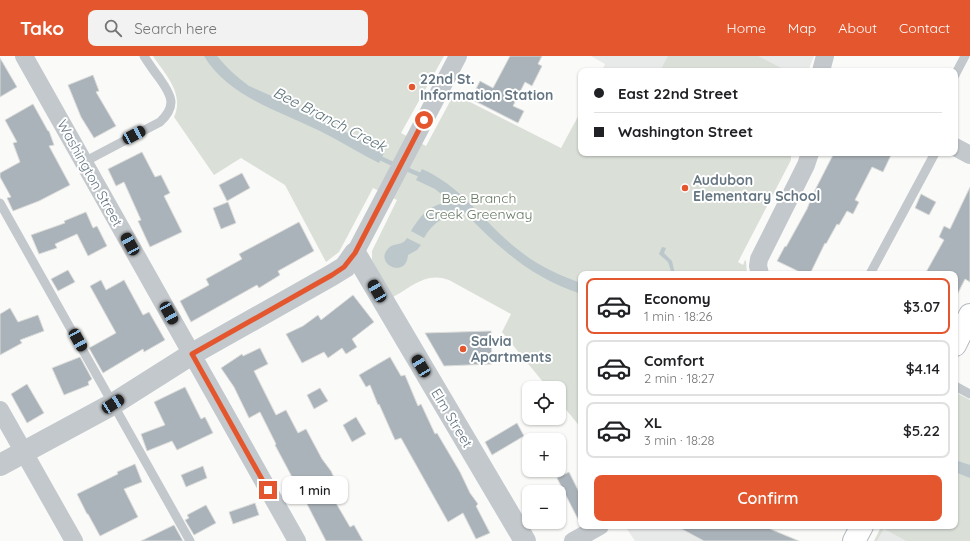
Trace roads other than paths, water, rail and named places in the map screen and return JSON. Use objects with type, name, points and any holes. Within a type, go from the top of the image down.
[{"type":"main road","points":[[958,338],[970,315]]},
{"type":"main road","points":[[854,541],[860,529]]},
{"type":"street","name":"Washington Street","points":[[24,56],[297,541]]},
{"type":"street","points":[[0,465],[113,404],[192,354],[344,267],[355,253],[458,56]]},
{"type":"street","points":[[822,68],[826,56]]},
{"type":"street","points":[[958,149],[970,155]]},
{"type":"street","points":[[759,271],[759,259],[806,165],[809,156]]},
{"type":"street","name":"Elm Street","points":[[355,253],[525,541]]},
{"type":"street","points":[[0,410],[74,541]]},
{"type":"street","points":[[573,541],[595,529]]},
{"type":"lane","points":[[84,162],[160,122],[166,116],[171,104],[171,97],[168,90],[144,56]]},
{"type":"lane","points":[[958,69],[965,56]]},
{"type":"lane","points":[[872,271],[934,156]]},
{"type":"lane","points":[[0,203],[190,541]]},
{"type":"lane","points":[[958,388],[970,394]]},
{"type":"waterway","name":"Bee Branch Creek","points":[[376,156],[397,166]]},
{"type":"waterway","name":"Bee Branch Creek","points":[[404,168],[425,177]]},
{"type":"place","name":"22nd St. Information Station","points":[[412,87]]},
{"type":"place","name":"Audubon Elementary School","points":[[685,188]]},
{"type":"place","name":"Salvia Apartments","points":[[463,349]]},
{"type":"park label","name":"Bee Branch Creek Greenway","points":[[479,206]]}]
